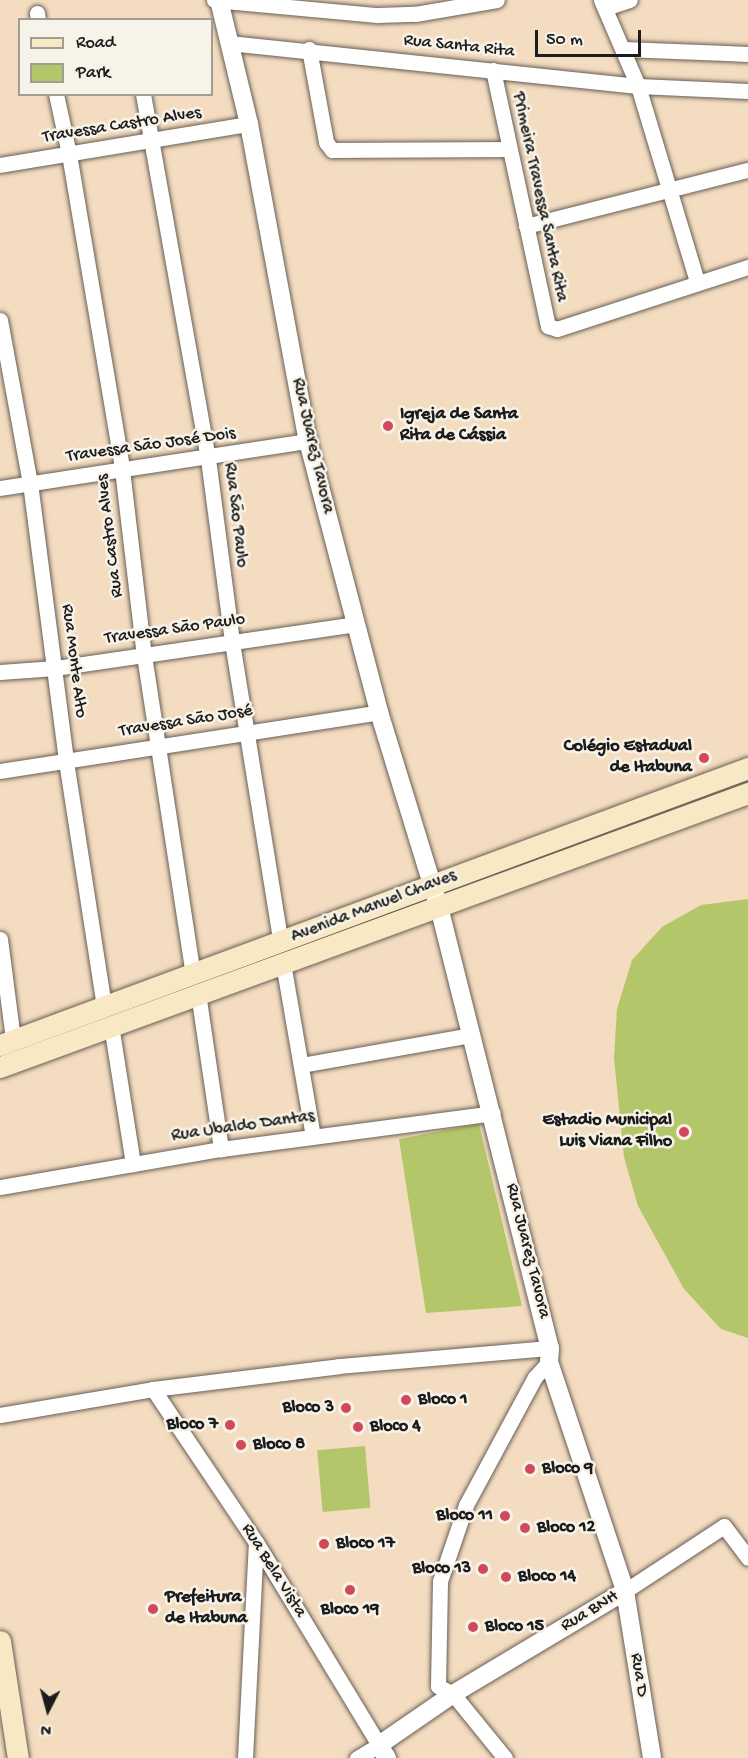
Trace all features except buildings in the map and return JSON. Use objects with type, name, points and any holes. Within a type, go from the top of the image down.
[{"type":"main road","name":"Avenida Manuel Chaves","points":[[282,953],[431,885],[748,768]]},
{"type":"main road","name":"Avenida Manuel Chaves","points":[[0,1067],[108,1016],[282,953],[439,907],[748,793]]},
{"type":"main road","name":"Avenida Manuel Chaves","points":[[7,1042],[108,1016]]},
{"type":"main road","points":[[0,1641],[18,1758]]},
{"type":"street","points":[[218,2],[300,5],[415,14],[497,0]]},
{"type":"street","points":[[630,0],[603,4],[635,79],[697,281],[748,267]]},
{"type":"street","name":"Rua Juarez Tavora","points":[[218,2],[249,124],[308,441],[379,712],[439,907],[493,1113],[549,1355],[625,1591]]},
{"type":"street","name":"Rua Santa Rita","points":[[228,39],[493,70],[635,79],[748,91]]},
{"type":"street","points":[[309,49],[326,142],[332,150],[508,149]]},
{"type":"street","points":[[625,52],[748,54]]},
{"type":"street","name":"Primeira Travessa Santa Rita","points":[[493,70],[545,323],[552,328],[697,281]]},
{"type":"street","name":"Rua Castro Alves","points":[[56,96],[69,154],[123,469],[144,655],[221,1149]]},
{"type":"street","name":"Rua São Paulo","points":[[143,96],[208,459],[232,642],[313,1136]]},
{"type":"street","name":"Travessa Castro Alves","points":[[0,165],[249,124]]},
{"type":"street","points":[[526,226],[748,170]]},
{"type":"street","name":"Rua Monte Alto","points":[[0,320],[30,483],[56,668],[66,762],[133,1164]]},
{"type":"street","name":"Travessa São José Dois","points":[[0,488],[123,469],[208,459],[308,441]]},
{"type":"street","name":"Travessa São Paulo","points":[[0,672],[56,668],[356,624]]},
{"type":"street","name":"Travessa São José","points":[[0,771],[379,712]]},
{"type":"street","points":[[0,939],[7,1042]]},
{"type":"street","points":[[301,1065],[471,1035]]},
{"type":"street","name":"Rua Ubaldo Dantas","points":[[0,1187],[221,1149],[493,1113]]},
{"type":"street","points":[[0,1414],[153,1389],[339,1366],[549,1355]]},
{"type":"street","points":[[506,1758],[453,1694],[438,1686],[437,1607],[446,1557],[466,1505],[502,1436],[549,1355]]},
{"type":"street","name":"Rua Bela Vista","points":[[153,1389],[256,1542],[383,1751]]},
{"type":"street","name":"Rua BNH","points":[[383,1751],[453,1694],[625,1591],[724,1526],[748,1558]]},
{"type":"street","points":[[245,1758],[256,1542]]},
{"type":"street","name":"Rua D","points":[[625,1591],[652,1758]]},
{"type":"street","points":[[357,1758],[383,1751]]},
{"type":"green space","name":"Estadio Municipal Luis Viana Filho","points":[[748,899],[748,1338],[721,1329],[684,1289],[638,1206],[624,1157],[614,1058],[617,1009],[632,960],[662,927],[701,905]]},
{"type":"green space","points":[[479,1124],[522,1306],[426,1313],[399,1139]]},
{"type":"green space","points":[[365,1446],[370,1508],[323,1512],[317,1450]]},
{"type":"place","name":"Igreja de Santa Rita de Cássia","points":[[388,426]]},
{"type":"place","name":"Colégio Estadual de Itabuna","points":[[704,758]]},
{"type":"place","name":"Estadio Municipal Luis Viana Filho","points":[[684,1132]]},
{"type":"place","name":"Bloco 1","points":[[406,1400]]},
{"type":"place","name":"Bloco 3","points":[[346,1408]]},
{"type":"place","name":"Bloco 7","points":[[230,1425]]},
{"type":"place","name":"Bloco 4","points":[[358,1427]]},
{"type":"place","name":"Bloco 8","points":[[241,1445]]},
{"type":"place","name":"Bloco 9","points":[[530,1469]]},
{"type":"place","name":"Bloco 11","points":[[505,1516]]},
{"type":"place","name":"Bloco 12","points":[[525,1528]]},
{"type":"place","name":"Bloco 17","points":[[324,1544]]},
{"type":"place","name":"Bloco 13","points":[[483,1569]]},
{"type":"place","name":"Bloco 14","points":[[506,1577]]},
{"type":"place","name":"Bloco 19","points":[[350,1590]]},
{"type":"place","name":"Prefeitura de Itabuna","points":[[153,1609]]},
{"type":"place","name":"Bloco 15","points":[[473,1627]]}]
